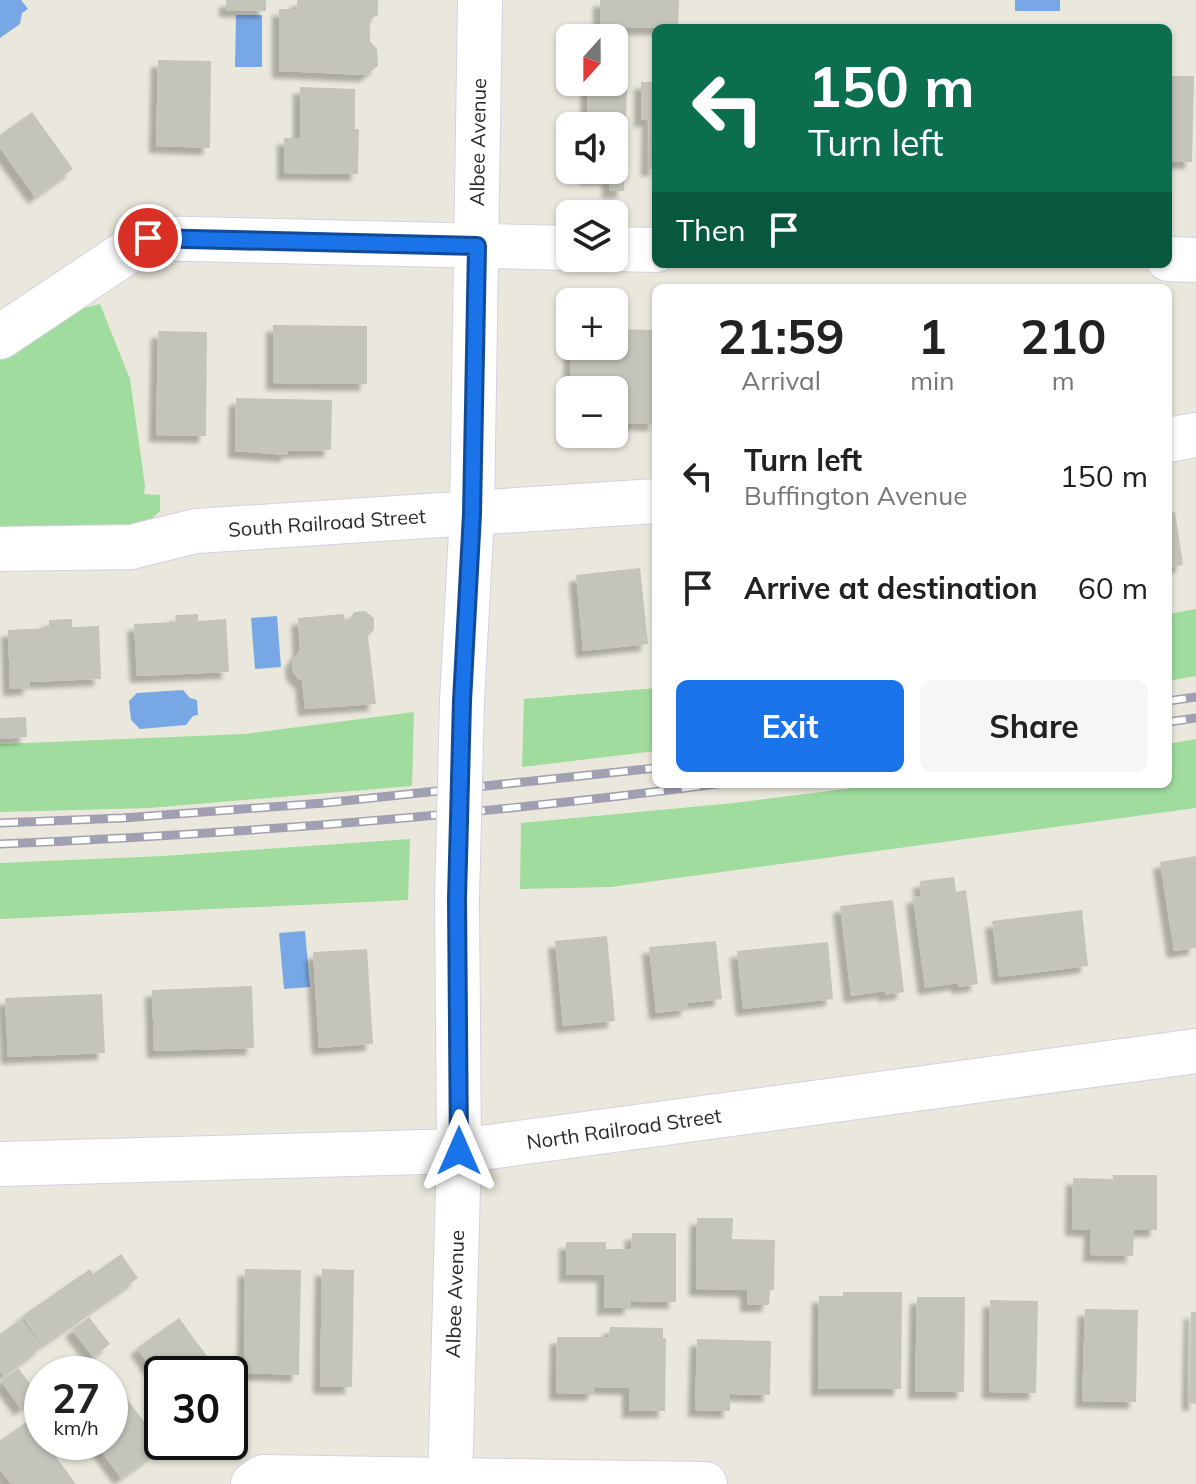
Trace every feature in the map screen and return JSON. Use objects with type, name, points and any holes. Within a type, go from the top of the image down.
[{"type":"street","name":"Albee Avenue","points":[[450,1481],[459,1151],[457,899],[462,701],[472,514],[480,0]]},
{"type":"street","points":[[0,337],[148,238],[556,248]]},
{"type":"street","points":[[628,249],[652,250]]},
{"type":"street","points":[[1172,259],[1196,260]]},
{"type":"street","points":[[1172,439],[1196,435]]},
{"type":"street","name":"South Railroad Street","points":[[0,549],[131,547],[196,531],[652,501]]},
{"type":"street","name":"North Railroad Street","points":[[0,1164],[459,1151],[1196,1051]]},
{"type":"street","points":[[253,1484],[263,1477],[705,1484]]},
{"type":"green space","points":[[100,304],[130,379],[144,494],[160,495],[160,511],[146,524],[0,530],[0,356],[68,312]]},
{"type":"green space","points":[[1196,609],[1196,676],[1172,680],[1172,613]]},
{"type":"green space","points":[[652,688],[652,751],[522,767],[524,699]]},
{"type":"green space","points":[[414,712],[412,786],[150,808],[0,812],[0,744],[245,734]]},
{"type":"green space","points":[[1196,739],[1196,808],[611,887],[520,889],[521,823],[734,803],[852,788],[1172,788],[1172,743]]},
{"type":"green space","points":[[410,839],[408,900],[0,919],[0,863],[163,856]]},
{"type":"water","points":[[0,0],[21,0],[28,9],[22,13],[20,24],[0,38]]},
{"type":"water","points":[[1015,0],[1060,0],[1060,11],[1015,11]]},
{"type":"water","points":[[236,15],[262,15],[262,67],[235,67]]},
{"type":"water","points":[[277,616],[281,667],[255,669],[251,618]]},
{"type":"water","points":[[183,690],[190,698],[197,700],[198,715],[193,716],[186,725],[140,729],[131,720],[129,701],[137,693]]},
{"type":"water","points":[[305,931],[310,987],[284,989],[279,933]]},
{"type":"building","points":[[226,0],[266,0],[266,11],[226,10]]},
{"type":"building","points":[[297,0],[378,0],[378,15],[370,19],[370,41],[377,49],[378,66],[366,75],[279,71],[279,9],[297,9]]},
{"type":"building","points":[[600,0],[679,0],[678,24],[652,24],[652,28],[600,24]]},
{"type":"building","points":[[158,60],[211,61],[210,148],[156,146]]},
{"type":"building","points":[[1172,76],[1194,76],[1192,162],[1172,162]]},
{"type":"building","points":[[641,82],[652,82],[652,169],[648,169],[649,120],[641,120]]},
{"type":"building","points":[[300,87],[355,89],[355,129],[359,129],[358,174],[284,173],[284,138],[300,138]]},
{"type":"building","points":[[588,96],[627,96],[626,112],[587,112]]},
{"type":"building","points":[[32,112],[73,169],[35,197],[0,148],[0,135]]},
{"type":"building","points":[[609,184],[624,184],[624,191],[609,191]]},
{"type":"building","points":[[273,325],[367,326],[367,384],[273,383]]},
{"type":"building","points":[[628,329],[652,330],[652,424],[628,423],[628,376],[570,376],[571,360],[628,360]]},
{"type":"building","points":[[158,331],[207,332],[206,436],[156,435]]},
{"type":"building","points":[[236,398],[332,400],[331,450],[288,451],[288,455],[235,451]]},
{"type":"building","points":[[1172,512],[1175,512],[1183,565],[1172,567]]},
{"type":"building","points":[[640,568],[648,644],[583,651],[576,575]]},
{"type":"building","points":[[365,611],[374,618],[374,630],[368,636],[376,704],[305,709],[302,680],[293,672],[292,661],[300,650],[298,618],[344,614],[345,620],[349,620],[354,612]]},
{"type":"building","points":[[198,614],[198,621],[226,619],[229,672],[137,676],[134,624],[176,622],[175,615]]},
{"type":"building","points":[[72,619],[72,627],[99,626],[101,679],[30,682],[30,688],[10,689],[8,630],[49,628],[49,620]]},
{"type":"building","points":[[26,717],[27,737],[0,739],[0,718]]},
{"type":"building","points":[[1196,856],[1196,948],[1174,951],[1160,862]]},
{"type":"building","points":[[954,877],[956,892],[966,890],[978,984],[959,987],[958,983],[925,988],[913,897],[921,896],[920,881]]},
{"type":"building","points":[[893,900],[904,992],[885,995],[885,991],[851,996],[840,906]]},
{"type":"building","points":[[1082,910],[1088,966],[999,977],[992,921]]},
{"type":"building","points":[[607,936],[615,1021],[563,1026],[555,941]]},
{"type":"building","points":[[716,941],[722,999],[687,1003],[688,1009],[656,1013],[649,947]]},
{"type":"building","points":[[828,942],[833,999],[743,1009],[737,951]]},
{"type":"building","points":[[367,949],[373,1044],[319,1048],[313,952]]},
{"type":"building","points":[[252,986],[254,1048],[154,1051],[152,990]]},
{"type":"building","points":[[102,994],[105,1053],[8,1057],[5,998]]},
{"type":"building","points":[[1113,1175],[1157,1175],[1157,1230],[1134,1230],[1133,1256],[1090,1255],[1091,1230],[1072,1229],[1073,1178],[1113,1179]]},
{"type":"building","points":[[697,1218],[733,1218],[732,1239],[775,1240],[774,1290],[770,1290],[769,1305],[747,1305],[747,1290],[696,1289]]},
{"type":"building","points":[[632,1233],[676,1233],[676,1302],[631,1301],[631,1308],[604,1308],[604,1275],[566,1275],[566,1242],[606,1242],[606,1249],[631,1249]]},
{"type":"building","points":[[121,1254],[138,1278],[42,1345],[22,1316],[90,1269],[93,1274]]},
{"type":"building","points":[[245,1269],[301,1270],[299,1375],[248,1373],[248,1356],[244,1356]]},
{"type":"building","points":[[322,1269],[354,1270],[352,1387],[320,1387]]},
{"type":"building","points":[[843,1292],[902,1292],[901,1389],[818,1389],[819,1296],[843,1296]]},
{"type":"building","points":[[917,1297],[965,1297],[964,1392],[915,1392]]},
{"type":"building","points":[[990,1300],[1038,1301],[1036,1393],[989,1392]]},
{"type":"building","points":[[1085,1309],[1138,1310],[1136,1402],[1082,1401]]},
{"type":"building","points":[[1191,1312],[1196,1312],[1196,1404],[1189,1403]]},
{"type":"building","points":[[89,1317],[110,1344],[92,1356],[72,1330]]},
{"type":"building","points":[[179,1318],[207,1356],[144,1358],[137,1348]]},
{"type":"building","points":[[21,1319],[42,1347],[29,1356],[24,1356],[24,1360],[3,1375],[0,1371],[0,1334]]},
{"type":"building","points":[[610,1327],[663,1328],[663,1338],[666,1338],[665,1411],[629,1411],[629,1388],[595,1387],[594,1394],[556,1393],[557,1337],[609,1337]]},
{"type":"building","points":[[697,1339],[771,1341],[770,1395],[730,1394],[730,1411],[695,1410]]},
{"type":"building","points":[[18,1368],[24,1376],[24,1407],[21,1409],[1,1381]]},
{"type":"building","points":[[128,1400],[144,1422],[145,1460],[121,1478],[108,1460],[128,1460]]},
{"type":"building","points":[[24,1424],[24,1460],[58,1460],[76,1484],[11,1484],[0,1469],[0,1441]]},
{"type":"railway","points":[[1172,700],[1196,697]]},
{"type":"railway","points":[[1172,721],[1196,718]]},
{"type":"railway","points":[[0,823],[123,818],[324,803],[652,768]]},
{"type":"railway","points":[[0,844],[359,822],[683,788]]},
{"type":"route","points":[[148,238],[477,246],[472,514],[462,701],[457,899],[459,1151]]}]
